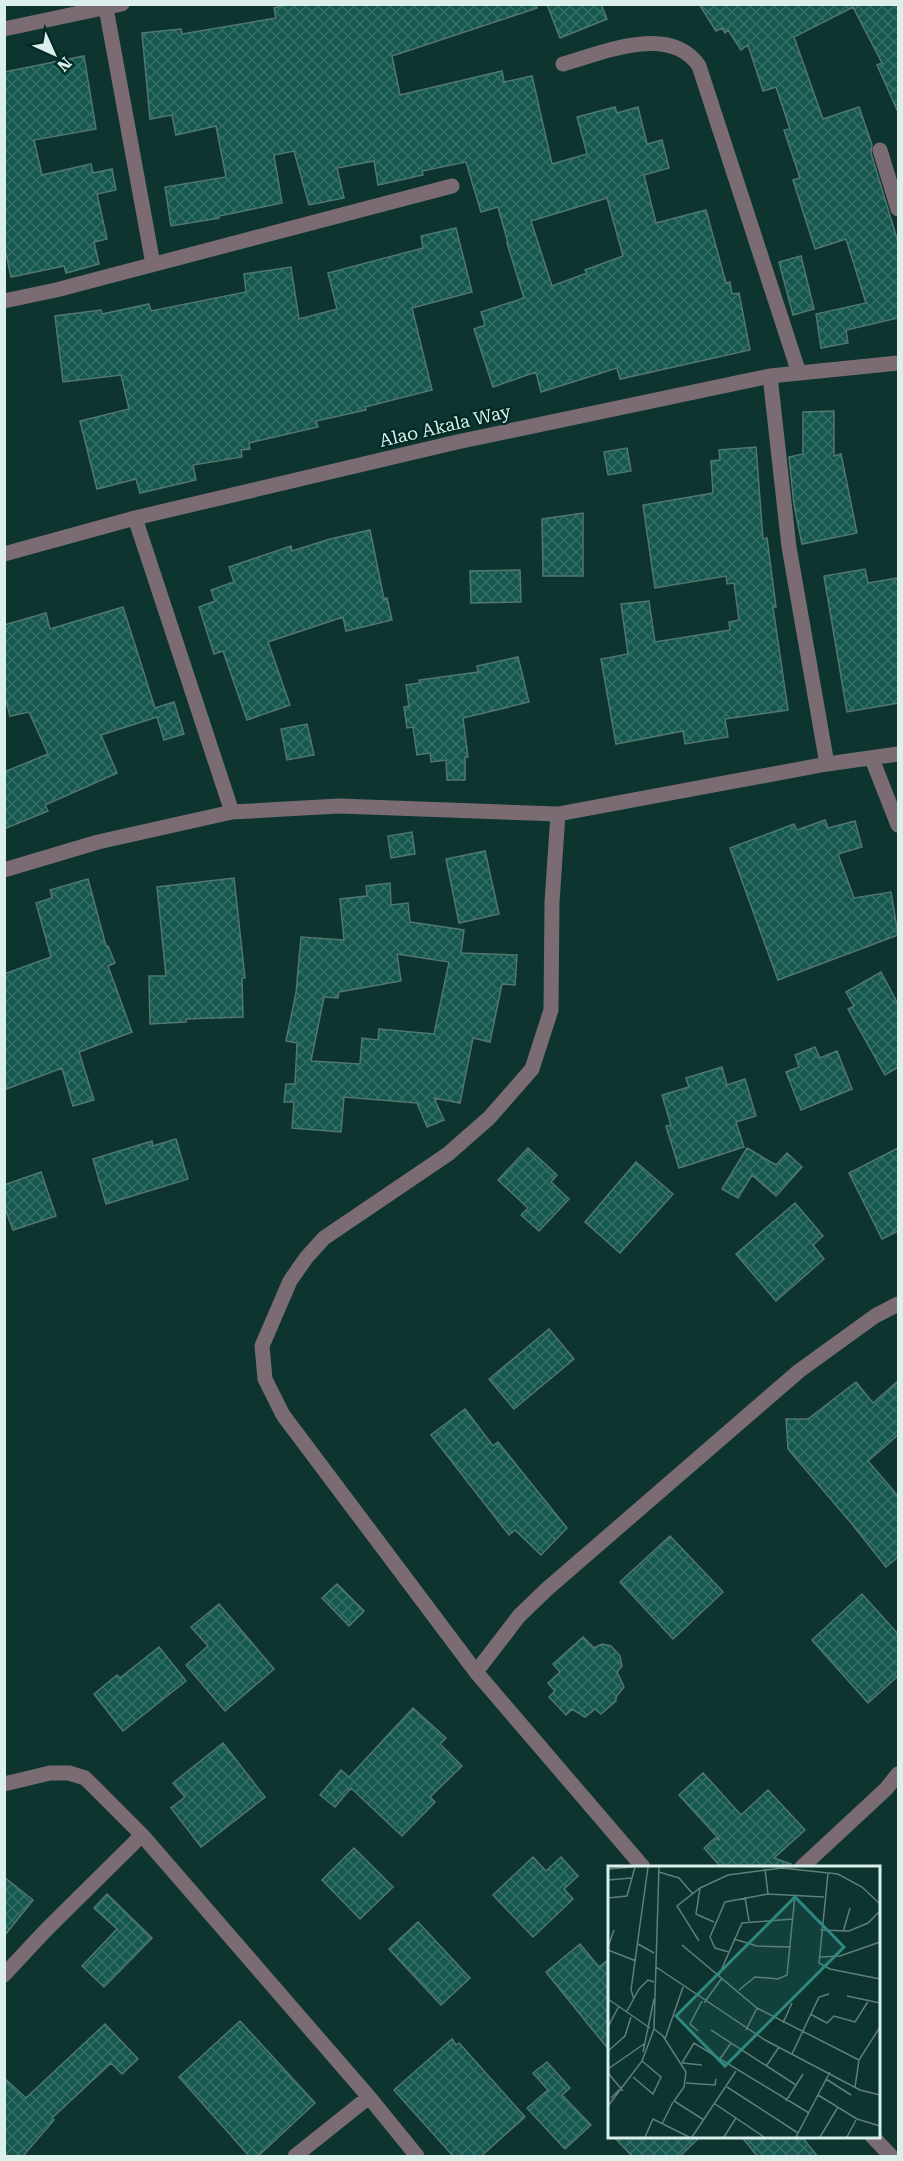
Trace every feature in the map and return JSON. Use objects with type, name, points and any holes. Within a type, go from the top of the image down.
[{"type":"street","points":[[4,29],[122,4]]},
{"type":"street","points":[[106,8],[153,264]]},
{"type":"street","points":[[563,63],[637,43],[665,45],[692,57],[699,66],[799,373]]},
{"type":"street","points":[[880,150],[898,209]]},
{"type":"street","points":[[4,301],[56,290],[452,186]]},
{"type":"street","name":"Alao Akala Way","points":[[4,554],[135,518],[457,442],[770,376],[898,363]]},
{"type":"street","points":[[770,376],[789,547],[827,765]]},
{"type":"street","points":[[135,518],[232,812]]},
{"type":"street","points":[[4,870],[98,842],[232,812],[339,806],[558,814],[898,754]]},
{"type":"street","points":[[872,759],[898,825]]},
{"type":"street","points":[[558,814],[552,902],[551,1010],[532,1069],[489,1118],[448,1154],[324,1238],[290,1281],[262,1346],[265,1379],[283,1415],[476,1672],[642,1866]]},
{"type":"street","points":[[476,1672],[519,1616],[555,1581],[799,1371],[875,1316],[898,1304]]},
{"type":"street","points":[[4,1784],[50,1773],[69,1773],[85,1778],[142,1835],[369,2097],[417,2157]]},
{"type":"street","points":[[803,1866],[886,1789],[898,1774]]},
{"type":"street","points":[[4,1976],[46,1930],[142,1835]]},
{"type":"street","points":[[295,2157],[369,2097]]},
{"type":"street","points":[[873,2137],[891,2157]]},
{"type":"building","points":[[288,4],[536,4],[537,8],[392,56],[400,95],[502,71],[504,82],[532,76],[552,164],[587,154],[577,117],[615,107],[617,113],[638,107],[647,144],[662,140],[669,168],[644,175],[656,223],[706,210],[726,283],[730,282],[732,294],[739,293],[750,350],[620,379],[617,368],[541,392],[536,372],[493,387],[474,329],[485,325],[481,312],[524,298],[498,207],[481,212],[466,162],[422,171],[423,175],[378,185],[374,161],[337,168],[344,198],[309,205],[294,151],[274,155],[282,203],[219,216],[219,218],[171,226],[165,187],[226,177],[216,126],[176,135],[172,115],[150,119],[142,33],[181,29],[182,34],[276,18],[274,8]],"holes":[[[607,198],[623,256],[585,270],[587,273],[552,286],[531,221]]]},
{"type":"building","points":[[547,4],[601,4],[607,19],[560,38]]},
{"type":"building","points":[[699,4],[898,4],[898,112],[877,65],[882,63],[853,7],[794,37],[823,119],[859,107],[872,145],[871,153],[898,242],[898,318],[846,330],[848,343],[821,348],[816,314],[866,303],[846,239],[815,249],[793,180],[800,178],[784,130],[790,129],[776,87],[763,91],[748,45],[741,50],[728,30],[725,33],[722,28],[716,31]]},
{"type":"building","points":[[84,56],[96,129],[34,140],[42,175],[91,164],[93,173],[112,169],[116,190],[97,194],[107,239],[94,242],[99,264],[66,273],[64,266],[11,277],[4,244],[4,72]]},
{"type":"building","points":[[456,228],[472,292],[412,308],[432,390],[365,407],[366,410],[316,421],[318,427],[249,443],[250,449],[241,450],[242,457],[193,465],[196,480],[140,493],[136,479],[97,489],[80,421],[129,409],[121,375],[63,382],[55,316],[101,310],[102,314],[149,304],[151,311],[246,292],[244,274],[291,267],[299,319],[337,309],[328,273],[423,248],[421,236]]},
{"type":"building","points":[[801,256],[814,309],[793,315],[779,262]]},
{"type":"building","points":[[834,411],[834,456],[841,454],[857,533],[802,544],[794,505],[789,457],[803,454],[803,412]]},
{"type":"building","points":[[756,447],[763,539],[767,538],[776,607],[773,607],[788,710],[725,719],[728,737],[685,744],[683,731],[616,744],[601,659],[628,654],[621,604],[649,601],[655,642],[730,630],[729,622],[739,620],[734,583],[727,584],[726,576],[655,588],[643,505],[713,493],[711,461],[720,460],[719,450]]},
{"type":"building","points":[[627,448],[631,471],[608,475],[604,452]]},
{"type":"building","points":[[583,513],[583,576],[543,576],[542,519]]},
{"type":"building","points":[[370,530],[384,599],[387,598],[392,620],[346,631],[343,617],[268,642],[290,705],[247,720],[223,651],[214,654],[199,607],[215,601],[211,590],[234,582],[229,567],[291,546],[292,551]]},
{"type":"building","points":[[865,569],[868,583],[898,578],[898,703],[847,712],[824,576]]},
{"type":"building","points":[[520,570],[521,602],[471,603],[470,571]]},
{"type":"building","points":[[123,607],[155,708],[174,702],[184,734],[164,740],[157,717],[101,735],[117,773],[45,805],[48,811],[4,829],[4,772],[48,754],[29,712],[10,716],[4,693],[4,625],[46,613],[50,629]]},
{"type":"building","points":[[518,657],[529,702],[463,718],[468,757],[465,757],[465,780],[447,780],[446,760],[431,762],[430,753],[417,755],[413,727],[407,728],[404,707],[409,706],[406,685],[420,683],[419,680],[478,672],[477,666]]},
{"type":"building","points":[[307,724],[314,755],[287,760],[281,729]]},
{"type":"building","points":[[825,820],[828,828],[855,821],[862,847],[838,854],[854,898],[891,892],[898,935],[778,980],[730,848],[794,824],[797,830]]},
{"type":"building","points":[[412,832],[415,854],[391,858],[388,836]]},
{"type":"building","points":[[485,851],[499,914],[459,923],[446,859]]},
{"type":"building","points":[[234,878],[245,978],[242,978],[243,1017],[186,1019],[186,1022],[150,1024],[149,976],[166,976],[157,887]]},
{"type":"building","points":[[88,879],[106,946],[115,963],[108,966],[132,1032],[79,1052],[94,1100],[73,1106],[62,1068],[4,1090],[4,974],[51,957],[36,903],[52,898],[50,890]]},
{"type":"building","points":[[390,883],[391,905],[408,903],[410,922],[464,930],[461,953],[517,955],[515,985],[502,984],[490,1042],[473,1038],[460,1103],[434,1098],[444,1120],[427,1127],[417,1103],[344,1097],[341,1132],[292,1128],[294,1102],[284,1102],[286,1084],[295,1084],[297,1043],[286,1041],[296,993],[301,937],[344,940],[340,899],[367,896],[366,886]],"holes":[[[397,954],[449,962],[434,1034],[379,1029],[378,1040],[362,1038],[360,1064],[311,1061],[324,997],[338,998],[339,992],[401,981]]]},
{"type":"building","points":[[881,972],[898,1004],[898,1067],[885,1075],[848,1009],[854,1006],[846,992]]},
{"type":"building","points":[[815,1047],[820,1058],[837,1051],[852,1089],[801,1110],[786,1072],[799,1067],[795,1055]]},
{"type":"building","points":[[722,1067],[727,1085],[745,1079],[756,1116],[736,1122],[744,1147],[679,1168],[666,1126],[671,1125],[662,1095],[689,1087],[686,1078]]},
{"type":"building","points":[[176,1139],[188,1179],[106,1204],[93,1159],[152,1141],[153,1146]]},
{"type":"building","points":[[528,1148],[557,1175],[551,1182],[569,1199],[539,1231],[521,1215],[528,1208],[498,1180]]},
{"type":"building","points":[[747,1148],[776,1165],[787,1153],[802,1167],[776,1196],[752,1175],[738,1198],[722,1189]]},
{"type":"building","points":[[898,1148],[898,1231],[882,1239],[849,1173]]},
{"type":"building","points":[[636,1162],[673,1194],[620,1253],[585,1222]]},
{"type":"building","points":[[41,1172],[56,1216],[13,1230],[4,1205],[4,1185]]},
{"type":"building","points":[[795,1203],[823,1236],[813,1245],[824,1259],[776,1301],[736,1254]]},
{"type":"building","points":[[549,1329],[574,1359],[514,1409],[489,1379]]},
{"type":"building","points":[[898,1381],[898,1435],[868,1461],[898,1496],[898,1557],[886,1567],[788,1449],[786,1419],[808,1419],[856,1382],[873,1403]]},
{"type":"building","points":[[465,1409],[493,1446],[498,1442],[567,1528],[541,1555],[515,1530],[509,1535],[431,1435]]},
{"type":"building","points":[[670,1536],[723,1592],[673,1639],[620,1582]]},
{"type":"building","points":[[337,1584],[364,1611],[349,1626],[322,1598]]},
{"type":"building","points":[[862,1594],[898,1634],[898,1676],[868,1703],[812,1640]]},
{"type":"building","points":[[219,1604],[274,1669],[225,1711],[186,1665],[208,1646],[191,1627]]},
{"type":"building","points":[[583,1637],[594,1648],[602,1644],[611,1646],[620,1656],[622,1666],[617,1672],[624,1687],[616,1697],[616,1701],[601,1714],[595,1709],[585,1717],[572,1709],[566,1715],[549,1697],[555,1691],[548,1683],[560,1672],[553,1664]]},
{"type":"building","points":[[159,1647],[186,1681],[123,1731],[94,1694],[117,1675],[120,1678]]},
{"type":"building","points":[[413,1708],[446,1738],[440,1744],[462,1766],[430,1797],[435,1802],[402,1836],[351,1788],[335,1807],[320,1795],[341,1770],[349,1777]]},
{"type":"building","points":[[223,1743],[265,1797],[201,1847],[171,1808],[185,1797],[173,1783]]},
{"type":"building","points":[[703,1773],[741,1815],[768,1790],[805,1830],[774,1858],[791,1864],[790,1866],[720,1866],[704,1848],[715,1838],[720,1840],[679,1795]]},
{"type":"building","points":[[354,1848],[393,1887],[360,1919],[322,1880]]},
{"type":"building","points":[[533,1857],[546,1871],[561,1857],[578,1876],[564,1889],[573,1899],[533,1937],[493,1895]]},
{"type":"building","points":[[4,1877],[33,1900],[4,1936]]},
{"type":"building","points":[[107,1894],[152,1938],[104,1987],[82,1966],[117,1929],[94,1908]]},
{"type":"building","points":[[418,1922],[470,1978],[441,2005],[389,1949]]},
{"type":"building","points":[[580,1944],[599,1967],[608,1960],[608,2049],[546,1972]]},
{"type":"building","points":[[240,2021],[315,2103],[257,2157],[250,2157],[179,2077]]},
{"type":"building","points":[[105,2024],[138,2059],[122,2074],[111,2063],[52,2118],[54,2120],[22,2157],[4,2157],[4,2078],[26,2098]]},
{"type":"building","points":[[452,2039],[456,2045],[459,2043],[525,2117],[480,2157],[454,2157],[394,2090]]},
{"type":"building","points":[[547,2062],[570,2088],[562,2095],[591,2125],[565,2149],[527,2108],[548,2090],[533,2073]]},
{"type":"building","points":[[614,2137],[700,2137],[679,2157],[633,2157]]},
{"type":"building","points":[[742,2137],[802,2137],[818,2157],[758,2157]]}]
